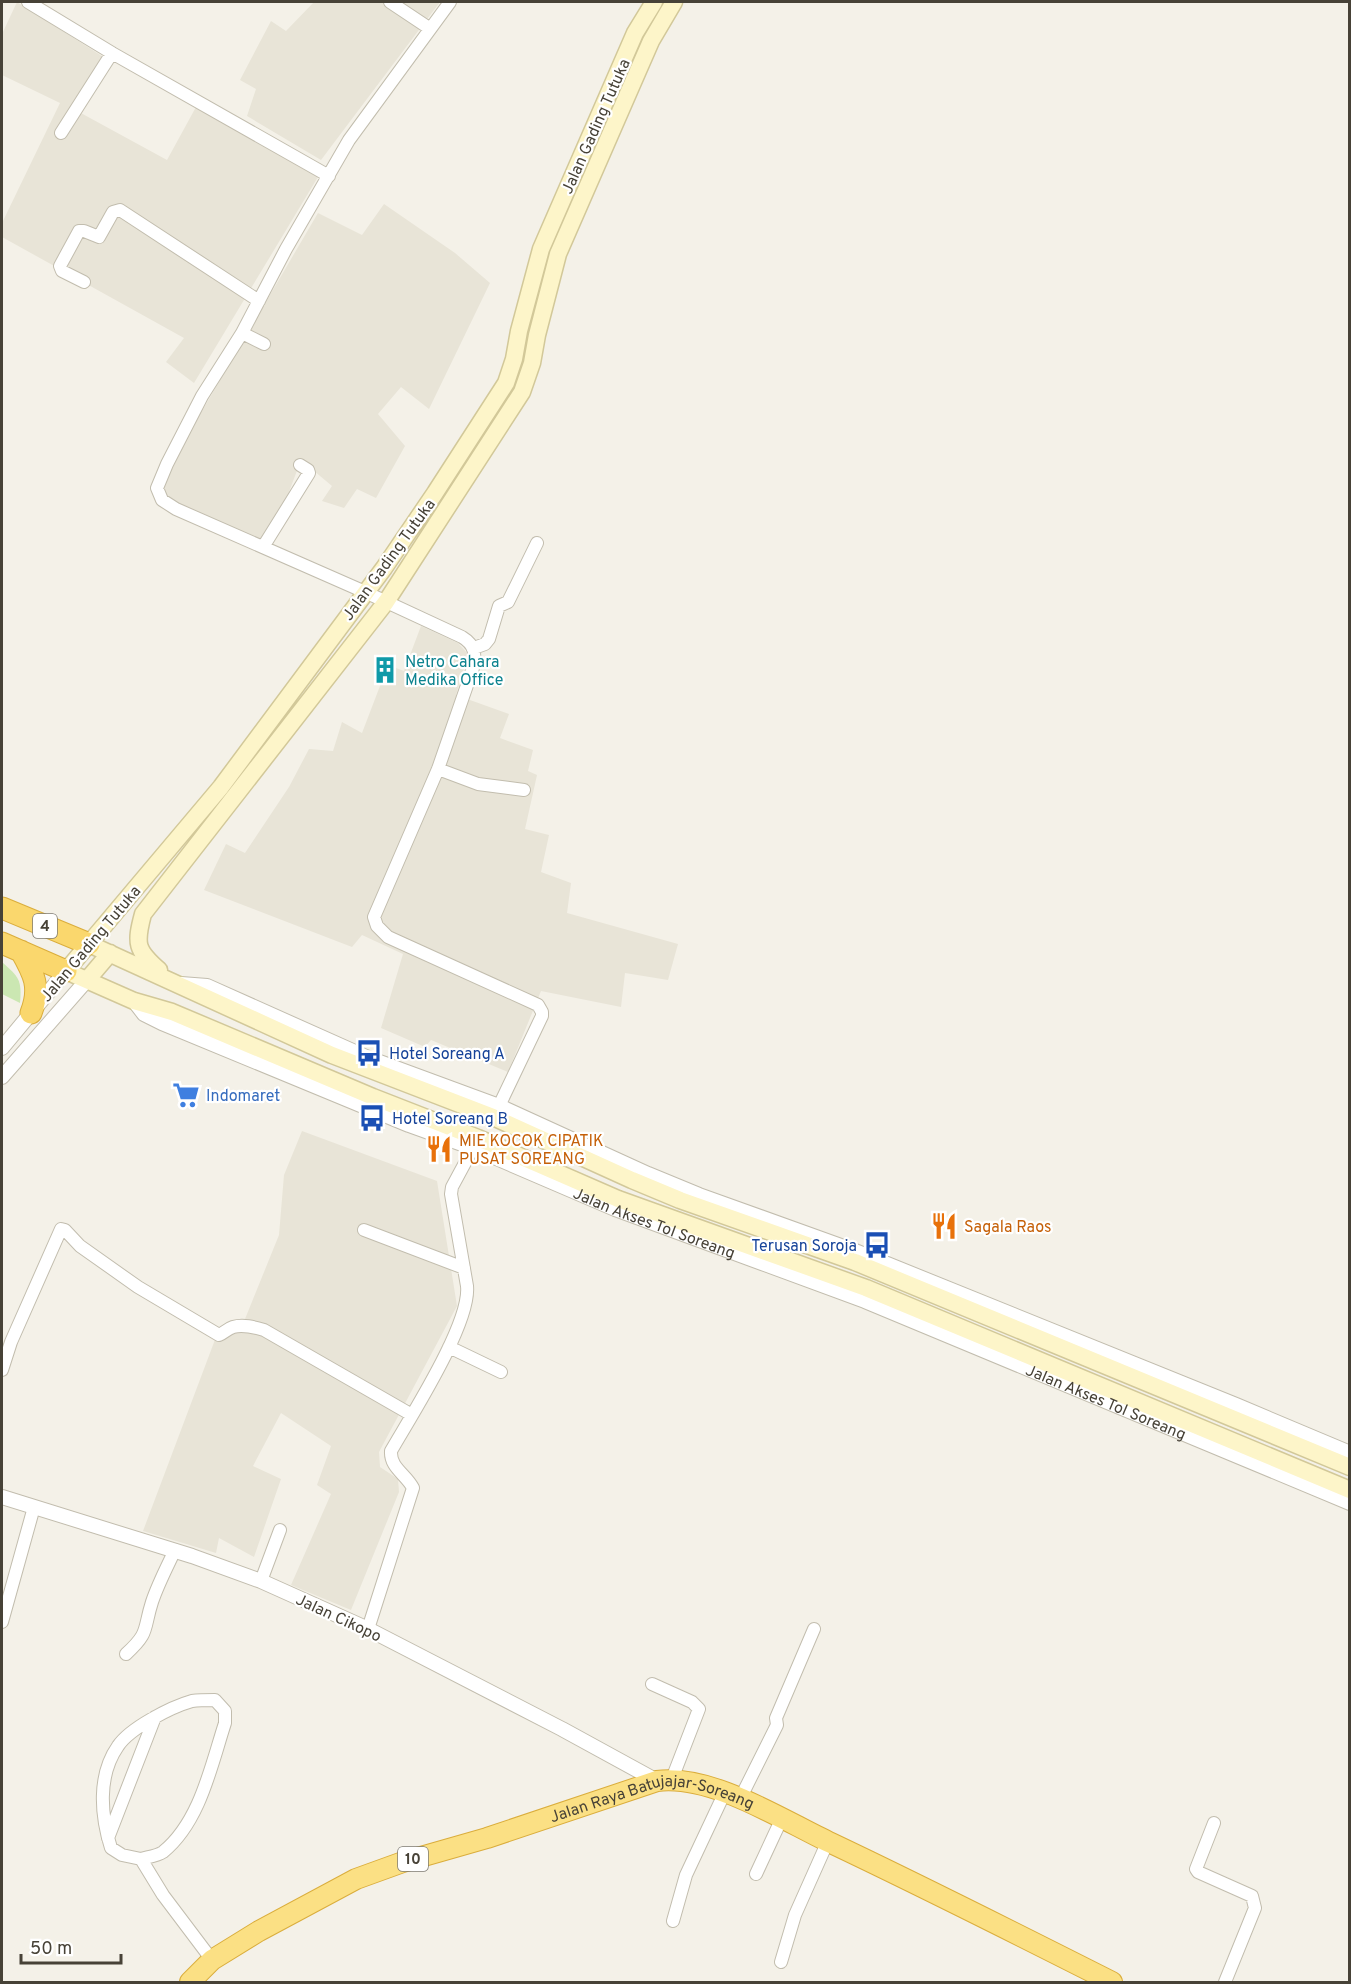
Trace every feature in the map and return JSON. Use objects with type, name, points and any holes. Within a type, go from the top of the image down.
[{"type":"highway","name":"4","points":[[2,908],[89,944]]},
{"type":"highway","name":"4","points":[[2,943],[66,971]]},
{"type":"highway","points":[[21,951],[35,979],[36,999],[31,1013]]},
{"type":"highway","name":"Jalan Raya Batujajar-Soreang","points":[[190,1983],[212,1960],[259,1931],[356,1879],[403,1862],[486,1838],[664,1780],[696,1783],[782,1818],[1112,1983]]},
{"type":"main road","name":"Jalan Gading Tutuka","points":[[66,971],[221,786],[384,568],[435,493],[510,374],[544,239],[635,33],[654,2]]},
{"type":"main road","name":"Jalan Gading Tutuka","points":[[176,984],[143,956],[137,940],[143,915],[386,602],[528,380],[537,335],[561,246],[651,41],[674,2]]},
{"type":"main road","name":"Jalan Akses Tol Soreang","points":[[89,944],[332,1055],[493,1117],[632,1180],[697,1200],[855,1262],[1350,1467]]},
{"type":"main road","name":"Jalan Gading Tutuka","points":[[87,980],[110,953]]},
{"type":"main road","name":"Jalan Akses Tol Soreang","points":[[66,971],[134,1001],[172,1012],[373,1097],[478,1138],[616,1204],[866,1288],[1350,1490]]},
{"type":"main road","points":[[991,1339],[1000,1321]]},
{"type":"street","points":[[28,2],[112,53],[329,176]]},
{"type":"street","points":[[390,2],[429,28]]},
{"type":"street","points":[[450,2],[349,140],[286,249],[242,333],[202,396],[167,464],[157,492],[167,504],[386,602],[470,642],[474,648],[476,656],[473,668],[438,768],[374,917],[376,926],[388,937],[541,1008],[542,1016],[499,1106]]},
{"type":"street","points":[[61,133],[112,53]]},
{"type":"street","points":[[84,282],[62,271],[60,267],[79,231],[99,237],[113,212],[120,210],[259,301]]},
{"type":"street","points":[[242,333],[264,344]]},
{"type":"street","points":[[263,547],[308,474],[308,470],[300,465]]},
{"type":"street","points":[[474,648],[485,644],[489,639],[499,606],[508,602],[537,543]]},
{"type":"street","points":[[438,768],[478,784],[524,790]]},
{"type":"street","name":"Jalan Gading Tutuka","points":[[2,1048],[66,971]]},
{"type":"street","name":"Jalan Gading Tutuka","points":[[2,1077],[87,980]]},
{"type":"street","name":"Jalan Akses Tol Soreang","points":[[176,984],[207,986],[358,1053],[499,1106],[697,1200],[855,1251],[1214,1396],[1350,1454]]},
{"type":"street","name":"Jalan Akses Tol Soreang","points":[[134,1001],[144,1014],[162,1023],[390,1117],[865,1301],[1350,1503]]},
{"type":"street","points":[[368,1629],[412,1496],[413,1488],[393,1464],[390,1458],[391,1451],[449,1347],[467,1302],[464,1268],[452,1203],[452,1187],[473,1148]]},
{"type":"street","points":[[2,1370],[61,1229],[65,1230],[80,1246],[138,1287],[219,1335],[233,1327],[242,1326],[264,1330],[412,1415]]},
{"type":"street","points":[[364,1230],[464,1268]]},
{"type":"street","points":[[449,1347],[501,1372]]},
{"type":"street","name":"Jalan Cikopo","points":[[2,1497],[175,1550],[261,1581],[368,1629],[664,1780]]},
{"type":"street","points":[[2,1622],[34,1507]]},
{"type":"street","points":[[261,1581],[280,1530]]},
{"type":"street","points":[[126,1654],[140,1641],[146,1630],[152,1601],[175,1550]]},
{"type":"street","points":[[673,1921],[686,1875],[777,1725],[776,1718],[814,1629]]},
{"type":"street","points":[[652,1684],[692,1702],[699,1709],[664,1780]]},
{"type":"street","points":[[215,1700],[225,1711],[225,1723],[199,1801],[182,1832],[161,1853],[141,1859],[122,1855],[111,1848],[108,1838],[103,1814],[103,1793],[110,1764],[118,1745],[141,1725],[166,1711],[193,1701],[215,1700]]},
{"type":"street","points":[[108,1838],[155,1717]]},
{"type":"street","points":[[756,1874],[782,1818]]},
{"type":"street","points":[[1214,1823],[1196,1869],[1198,1872],[1252,1896],[1255,1901],[1255,1908],[1225,1983]]},
{"type":"street","points":[[781,1962],[795,1915],[828,1841]]},
{"type":"street","points":[[141,1859],[163,1895],[212,1960]]},
{"type":"shaded area","points":[[17,2],[105,58],[79,112],[167,160],[196,107],[318,177],[194,383],[166,362],[184,338],[2,237],[2,223],[60,103],[2,75],[2,34]]},
{"type":"shaded area","points":[[314,2],[440,2],[321,160],[247,116],[256,89],[240,80],[271,21],[286,31]]},
{"type":"shaded area","points":[[384,204],[455,253],[490,283],[429,409],[401,387],[378,414],[405,446],[376,498],[357,489],[344,508],[322,501],[332,486],[301,460],[269,545],[154,493],[318,213],[362,235]]},
{"type":"shaded area","points":[[421,626],[458,643],[468,654],[456,695],[509,714],[500,738],[533,750],[528,771],[537,775],[525,829],[549,835],[541,872],[571,883],[567,913],[678,944],[668,980],[625,973],[621,1007],[541,991],[508,1072],[431,1040],[425,1047],[381,1028],[403,954],[362,935],[352,947],[204,890],[226,844],[245,853],[289,787],[309,749],[333,751],[342,722],[362,733],[388,665],[404,671]]},
{"type":"shaded area","points":[[302,1131],[437,1181],[457,1306],[379,1452],[380,1467],[398,1479],[399,1492],[351,1610],[291,1585],[331,1494],[317,1485],[331,1446],[281,1413],[253,1466],[281,1479],[254,1557],[219,1538],[216,1553],[143,1531],[216,1337],[245,1319],[279,1235],[284,1175]]},
{"type":"green space","points":[[2,962],[20,984],[20,1003],[2,994]]},
{"type":"place","name":"Netro Cahara Medika Office","points":[[385,670]]},
{"type":"place","name":"Hotel Soreang A","points":[[369,1053]]},
{"type":"place","name":"Indomaret","points":[[186,1095]]},
{"type":"place","name":"Hotel Soreang B","points":[[372,1118]]},
{"type":"place","name":"MIE KOCOK CIPATIK PUSAT SOREANG","points":[[439,1149]]},
{"type":"place","name":"Sagala Raos","points":[[944,1226]]},
{"type":"place","name":"Terusan Soroja","points":[[877,1245]]}]
